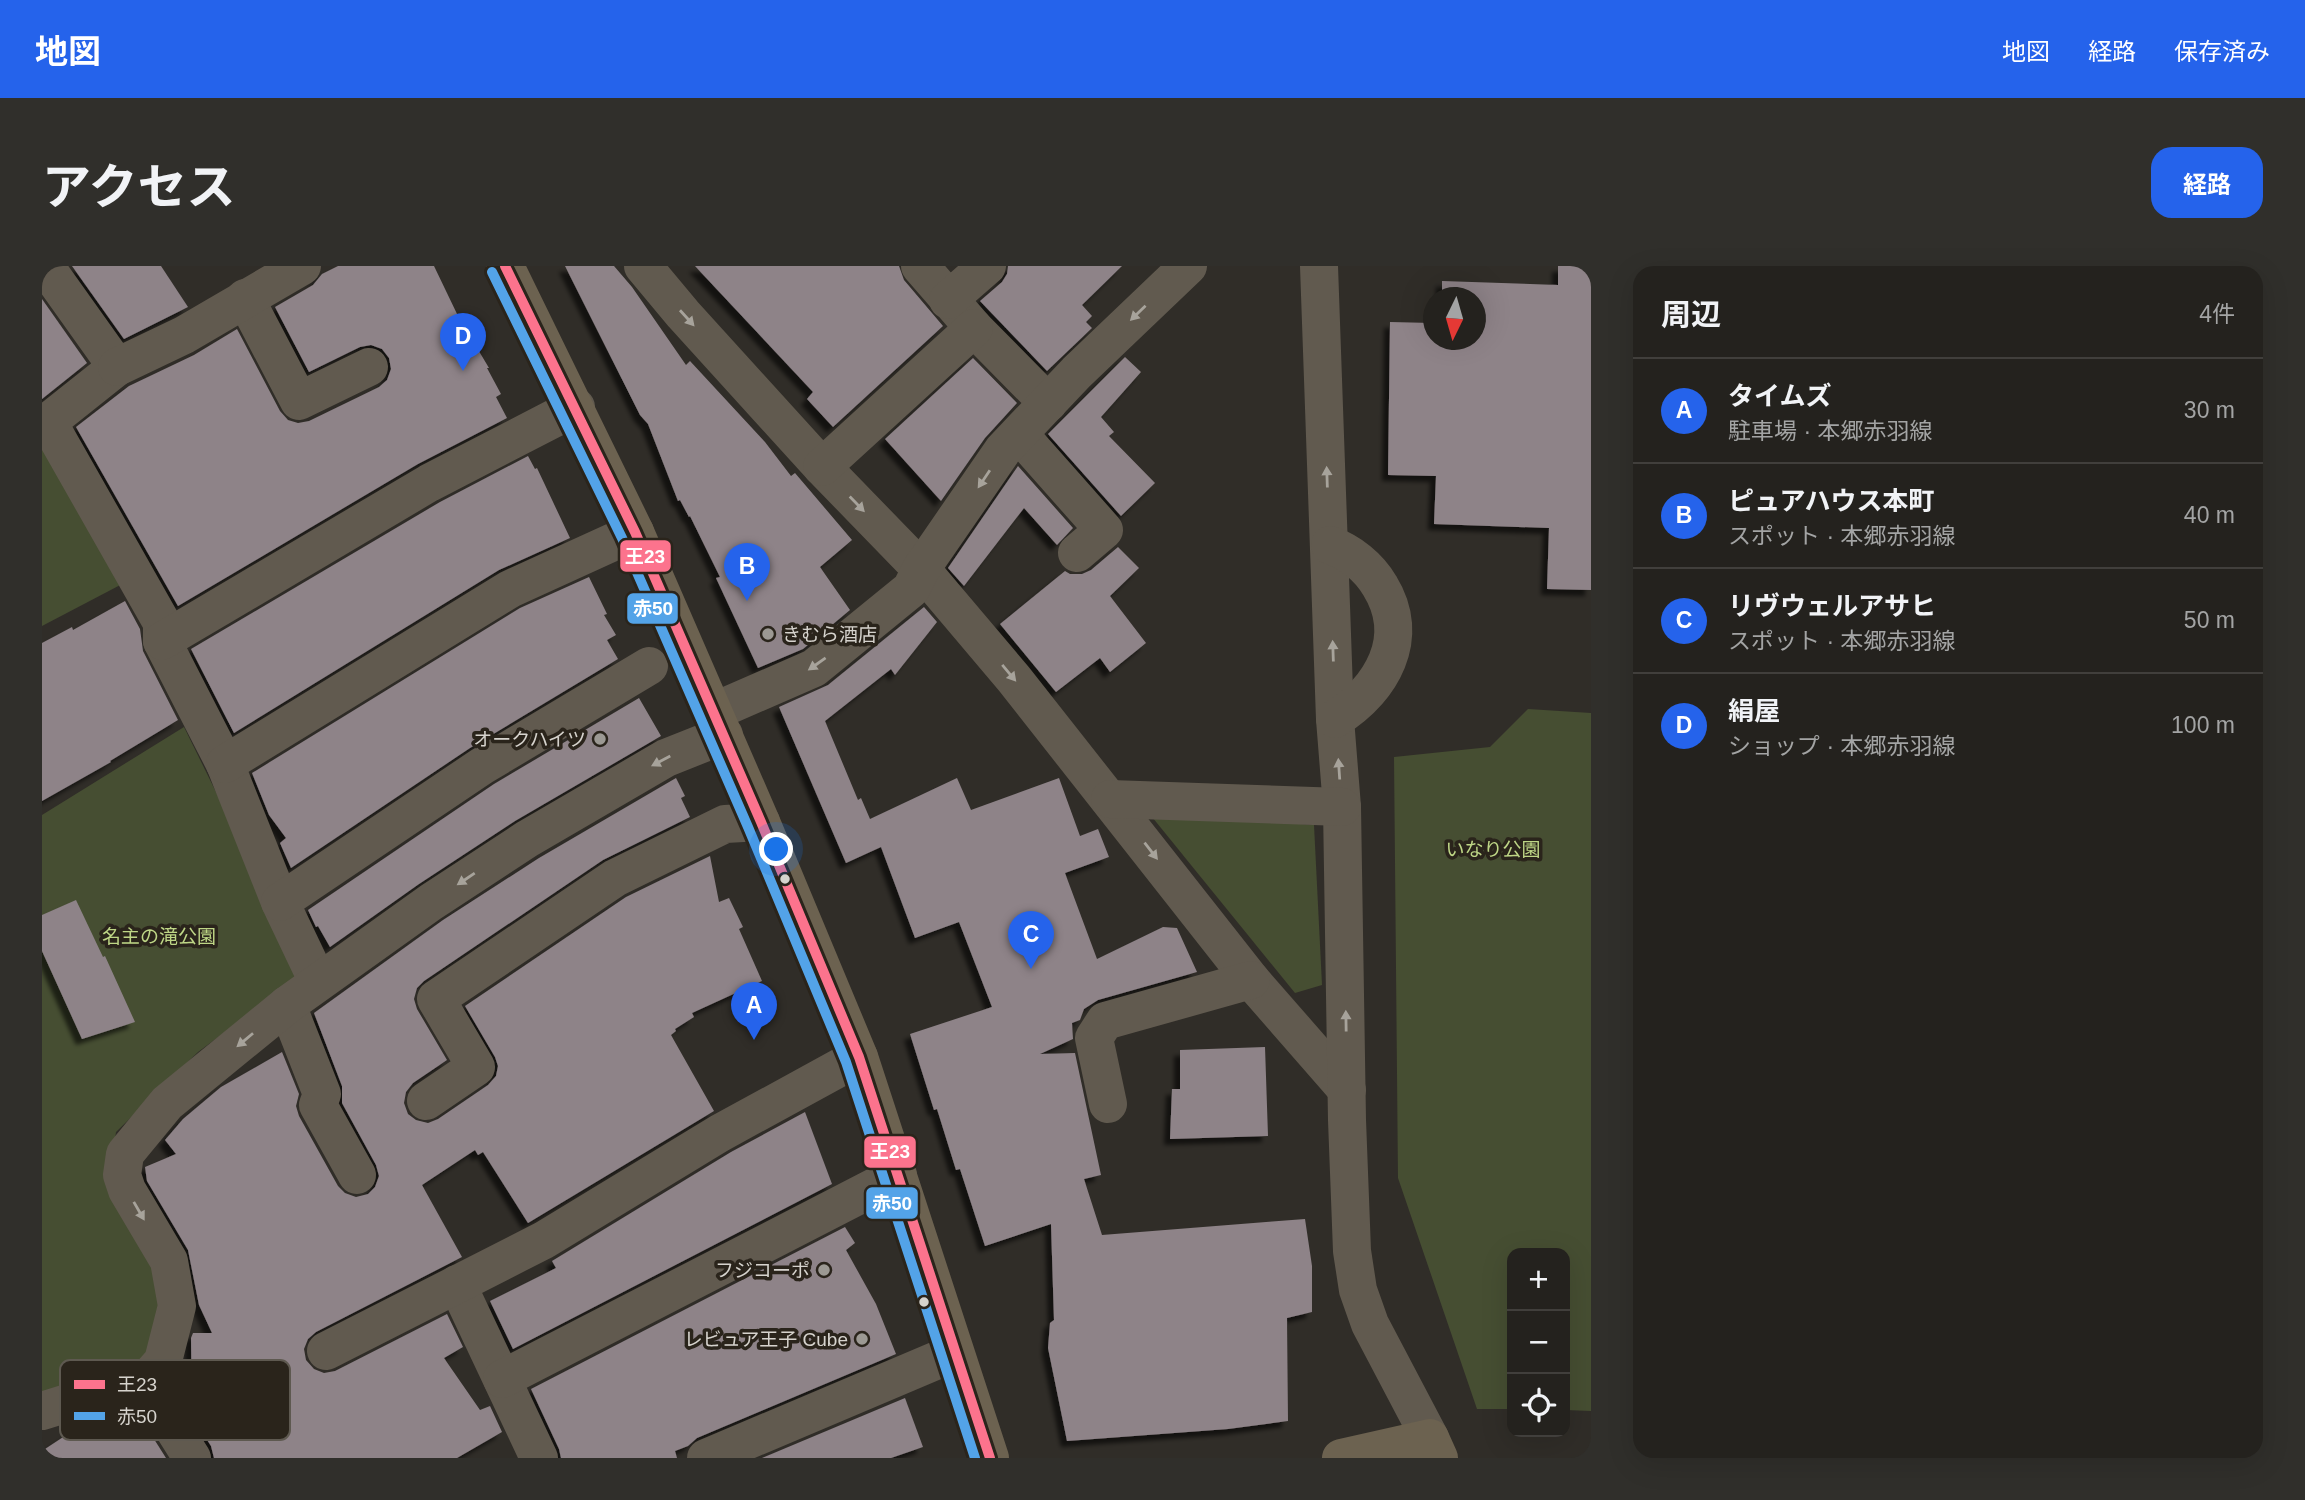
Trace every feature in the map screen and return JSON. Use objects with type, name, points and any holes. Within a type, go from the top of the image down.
[{"type":"main road","points":[[505,266],[635,532],[859,1057],[990,1458]]},
{"type":"main road","points":[[1341,1458],[1435,1448]]},
{"type":"street","points":[[45,266],[117,367]]},
{"type":"street","points":[[302,266],[184,335],[117,367],[48,422],[162,623],[162,641],[226,764],[280,902],[318,982]]},
{"type":"street","points":[[643,266],[822,467],[922,569],[1014,679],[1251,980],[1347,1090]]},
{"type":"street","points":[[920,266],[974,328],[1048,403]]},
{"type":"street","points":[[948,300],[987,266]]},
{"type":"street","points":[[163,1360],[177,1306],[169,1261],[127,1190],[122,1175],[125,1154],[167,1103],[287,1005],[431,902],[527,839],[814,668],[911,589],[1003,450],[1077,372],[1188,266]]},
{"type":"street","points":[[1319,266],[1335,719],[1342,807],[1352,1251],[1358,1290],[1370,1324],[1435,1448]]},
{"type":"street","points":[[245,298],[299,401],[369,367]]},
{"type":"street","points":[[822,467],[974,328]]},
{"type":"street","points":[[162,641],[429,483],[576,407]]},
{"type":"street","points":[[1019,434],[1104,530],[1077,553]]},
{"type":"street","points":[[226,764],[510,589],[635,532]]},
{"type":"street","points":[[1330,545],[1364,566],[1376,580],[1390,602],[1393,621],[1389,656],[1380,677],[1367,695],[1335,719]]},
{"type":"street","points":[[280,902],[482,766],[649,666]]},
{"type":"street","points":[[1110,799],[1342,807]]},
{"type":"street","points":[[426,1101],[476,1067],[436,999],[615,878],[725,824],[761,822]]},
{"type":"street","points":[[1108,1104],[1094,1038],[1105,1021],[1251,980]]},
{"type":"street","points":[[287,1005],[322,1094],[318,1105],[357,1175]]},
{"type":"street","points":[[326,1351],[544,1240],[720,1133],[859,1057]]},
{"type":"street","points":[[502,1380],[898,1175]]},
{"type":"street","points":[[457,1284],[539,1458]]},
{"type":"street","points":[[706,1458],[954,1353]]},
{"type":"street","points":[[42,1411],[60,1405]]},
{"type":"street","points":[[181,1440],[192,1458]]},
{"type":"green space","points":[[42,436],[126,582],[42,626]]},
{"type":"green space","name":"いなり公園","points":[[1528,709],[1591,713],[1591,1411],[1570,1410],[1570,1248],[1507,1248],[1507,1409],[1477,1409],[1398,1178],[1394,757],[1490,747]]},
{"type":"green space","name":"名主の滝公園","points":[[184,727],[305,973],[198,1052],[116,1132],[108,1184],[158,1270],[160,1316],[145,1360],[60,1360],[60,1390],[42,1395],[42,815]]},
{"type":"green space","points":[[1148,812],[1314,825],[1322,985],[1295,993]]},
{"type":"building","points":[[72,266],[161,266],[188,307],[124,339]]},
{"type":"building","points":[[338,266],[434,266],[458,316],[489,368],[501,394],[496,397],[507,418],[418,464],[178,606],[76,427],[129,386],[194,355],[237,329],[280,411],[288,420],[298,423],[309,421],[379,387],[387,380],[391,369],[389,358],[382,349],[371,345],[360,347],[309,372],[275,307],[313,285],[322,274]]},
{"type":"building","points":[[565,266],[614,266],[632,287],[686,365],[690,361],[765,442],[791,476],[795,473],[852,540],[820,567],[850,610],[803,649],[758,668],[716,578],[720,577],[690,516],[680,500],[678,501],[648,424],[640,415]]},
{"type":"building","points":[[695,266],[899,266],[904,280],[943,326],[833,427],[807,399],[813,392]]},
{"type":"building","points":[[1008,266],[1122,266],[1082,305],[1092,316],[1086,322],[1092,328],[1047,371],[980,301],[1002,282]]},
{"type":"building","points":[[1558,266],[1591,266],[1591,590],[1547,589],[1549,528],[1434,524],[1436,476],[1388,475],[1390,322],[1423,323],[1423,350],[1486,350],[1486,287],[1442,287],[1442,281],[1558,285]]},
{"type":"building","points":[[42,299],[87,363],[42,399]]},
{"type":"building","points":[[1125,357],[1141,372],[1101,417],[1114,432],[1109,436],[1155,483],[1121,516],[1048,434]]},
{"type":"building","points":[[973,358],[1017,403],[985,438],[941,501],[885,439]]},
{"type":"building","points":[[528,456],[535,469],[537,468],[570,538],[499,570],[234,733],[191,649],[440,502]]},
{"type":"building","points":[[1018,466],[1073,528],[1057,545],[1024,508],[964,586],[948,568]]},
{"type":"building","points":[[1118,547],[1139,568],[1110,596],[1146,643],[1110,672],[1100,658],[1056,692],[1000,624],[1065,571],[1082,574],[1091,570]]},
{"type":"building","points":[[589,577],[607,614],[604,615],[616,635],[607,640],[618,659],[470,748],[291,868],[280,843],[286,838],[269,815],[252,773],[520,608]]},
{"type":"building","points":[[125,601],[140,629],[143,651],[178,720],[42,801],[42,643],[72,627],[73,630]]},
{"type":"building","points":[[924,607],[937,622],[895,675],[891,669],[825,721],[858,800],[861,798],[870,819],[957,778],[971,810],[1059,778],[1080,836],[1098,829],[1109,857],[1065,873],[1097,959],[1163,927],[1177,928],[1197,972],[1098,1000],[1084,1009],[1080,1020],[1072,1023],[1073,1039],[1040,1054],[1075,1053],[1101,1175],[1084,1179],[1102,1235],[1305,1219],[1312,1266],[1312,1312],[1287,1318],[1288,1421],[1228,1429],[1067,1441],[1048,1348],[1050,1323],[1054,1320],[1051,1224],[985,1246],[960,1169],[956,1170],[937,1109],[934,1110],[910,1034],[992,1007],[959,922],[915,938],[881,847],[846,863],[779,707],[828,685]]},
{"type":"building","points":[[639,698],[661,736],[515,821],[330,947],[308,910],[494,784]]},
{"type":"building","points":[[676,778],[685,796],[681,798],[690,817],[603,860],[417,988],[414,999],[417,1009],[447,1060],[413,1083],[406,1092],[404,1103],[408,1114],[416,1120],[428,1123],[438,1119],[488,1085],[496,1076],[498,1066],[495,1057],[465,1006],[626,897],[710,856],[719,902],[729,898],[743,927],[739,929],[762,981],[692,1013],[694,1017],[675,1029],[671,1035],[714,1111],[528,1223],[483,1152],[478,1155],[475,1150],[422,1185],[462,1257],[316,1332],[308,1339],[304,1349],[306,1360],[314,1369],[324,1373],[335,1371],[447,1314],[463,1347],[444,1358],[480,1410],[490,1406],[502,1432],[457,1458],[214,1458],[207,1440],[290,1440],[290,1360],[191,1360],[193,1333],[212,1333],[199,1305],[188,1250],[147,1181],[145,1167],[176,1154],[165,1140],[183,1119],[221,1087],[282,1052],[299,1094],[296,1106],[299,1116],[338,1186],[345,1193],[356,1197],[368,1194],[375,1187],[379,1176],[376,1165],[342,1103],[342,1086],[314,1013],[443,920],[539,858]]},
{"type":"building","points":[[76,900],[135,1022],[82,1039],[42,951],[42,915]]},
{"type":"building","points":[[1265,1047],[1268,1136],[1170,1139],[1172,1089],[1180,1089],[1180,1050]]},
{"type":"building","points":[[805,1112],[832,1184],[513,1349],[490,1301],[556,1268],[552,1261],[731,1152]]},
{"type":"building","points":[[845,1227],[855,1243],[846,1250],[876,1304],[896,1354],[697,1438],[688,1446],[675,1451],[677,1458],[561,1458],[531,1389]]},
{"type":"building","points":[[905,1398],[923,1447],[891,1458],[762,1458]]},
{"type":"building","points":[[60,1439],[155,1440],[166,1458],[42,1458],[42,1451]]},
{"type":"transit line","name":"王23","points":[[505,266],[635,532],[859,1057],[990,1458]]},
{"type":"transit line","name":"赤50","points":[[492,272],[622,538],[748,827],[846,1062],[975,1458]]},
{"type":"place","name":"絹屋","points":[[463,371]]},
{"type":"place","name":"ピュアハウス本町","points":[[747,601]]},
{"type":"place","name":"きむら酒店","points":[[768,634]]},
{"type":"place","name":"オークハイツ","points":[[600,739]]},
{"type":"place","name":"リヴウェルアサヒ","points":[[1031,969]]},
{"type":"place","name":"タイムズ","points":[[754,1040]]},
{"type":"place","name":"フジコーポ","points":[[824,1270]]},
{"type":"place","name":"レビュア王子 Cube","points":[[862,1339]]}]
